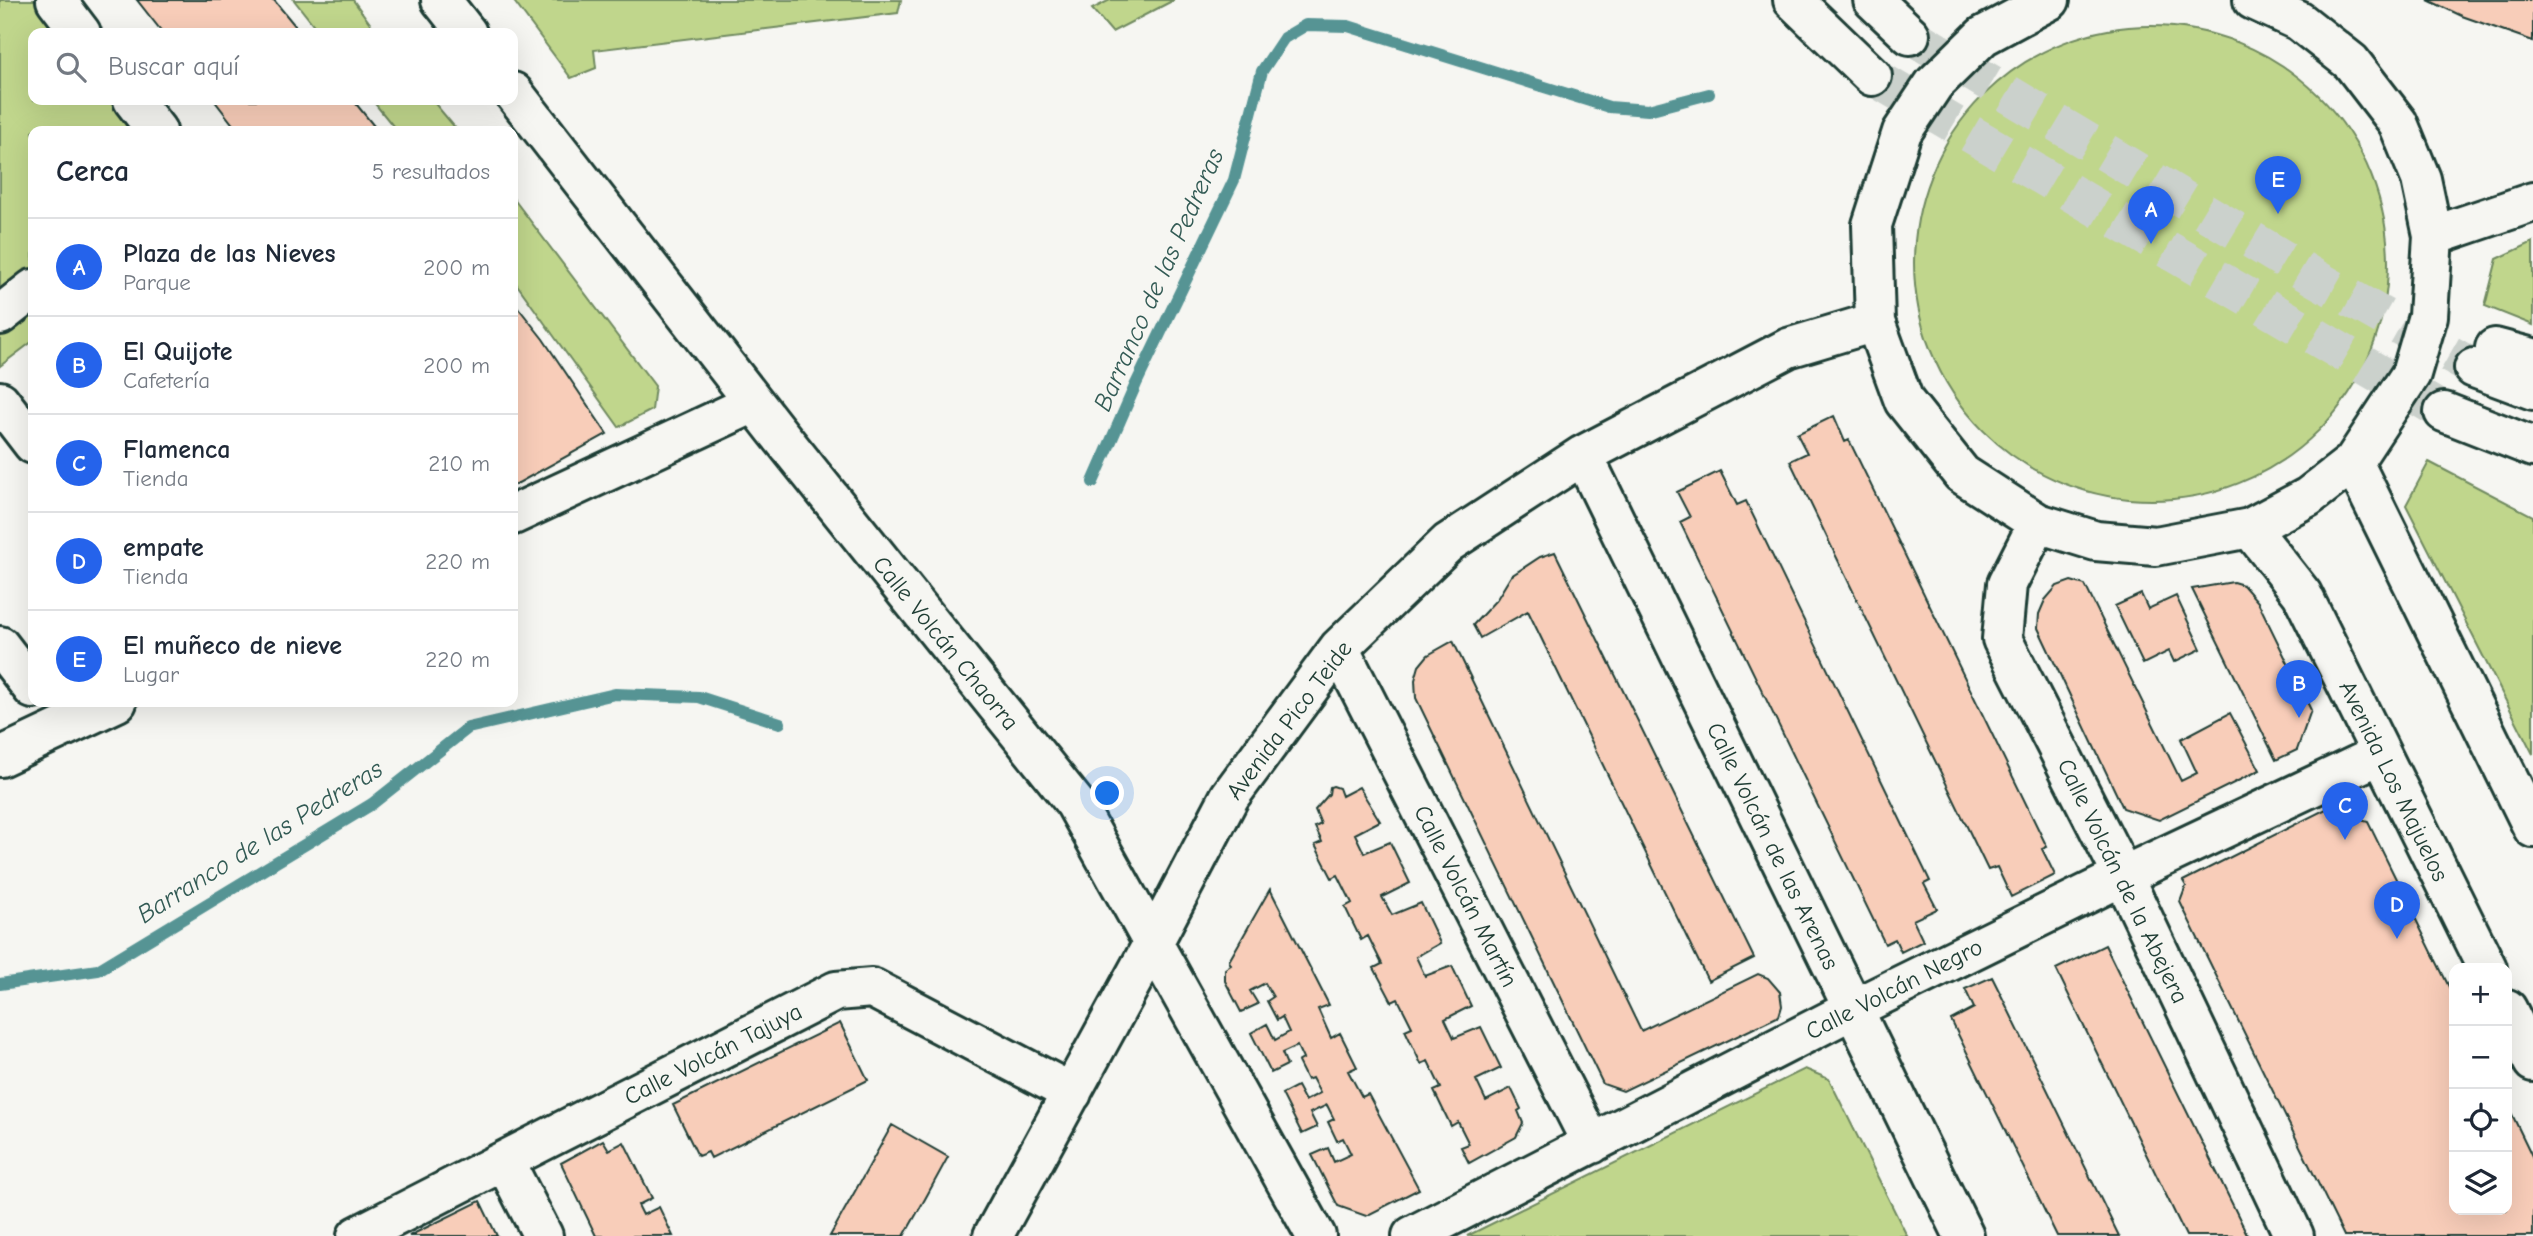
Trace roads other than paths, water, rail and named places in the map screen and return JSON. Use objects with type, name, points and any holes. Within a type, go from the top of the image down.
[{"type":"main road","points":[[56,0],[77,28]]},
{"type":"main road","points":[[441,0],[463,28]]},
{"type":"main road","points":[[1793,0],[1872,76]]},
{"type":"main road","points":[[1873,0],[1910,35]]},
{"type":"main road","points":[[2050,0],[1983,36],[1934,84],[1902,132],[1872,225],[1875,322],[1904,401],[1962,474],[2038,523],[2096,541],[2157,546],[2250,528],[2308,497],[2353,461],[2411,374],[2428,316],[2433,236],[2421,179],[2398,123],[2351,62],[2299,21],[2253,0]]},
{"type":"main road","name":"Calle Volcán Chaorra","points":[[518,98],[754,404],[1075,803],[1316,1236]]},
{"type":"main road","points":[[137,105],[153,126]]},
{"type":"main road","points":[[2433,236],[2533,202]]},
{"type":"main road","points":[[0,315],[28,293]]},
{"type":"main road","name":"Avenida Pico Teide","points":[[993,1236],[1230,796],[1339,648],[1448,543],[1583,455],[1788,348],[1875,322]]},
{"type":"main road","points":[[2533,358],[2485,358],[2533,390]]},
{"type":"main road","points":[[0,401],[28,437]]},
{"type":"main road","points":[[518,512],[754,404]]},
{"type":"main road","points":[[2444,412],[2533,447]]},
{"type":"main road","name":"Calle Volcán de las Arenas","points":[[1583,455],[1964,1236]]},
{"type":"main road","points":[[2353,461],[2533,828]]},
{"type":"main road","name":"Calle Volcán de la Abejera","points":[[2038,523],[2007,584],[2003,639],[2123,876],[2294,1236]]},
{"type":"main road","name":"Avenida Los Majuelos","points":[[2250,528],[2302,594],[2485,963]]},
{"type":"main road","points":[[0,646],[28,682]]},
{"type":"main road","name":"Calle Volcán Martín","points":[[1339,648],[1592,1144]]},
{"type":"main road","points":[[0,757],[53,715],[92,707]]},
{"type":"main road","name":"Calle Volcán Negro","points":[[1412,1236],[1853,1009],[2123,876],[2381,754]]},
{"type":"main road","name":"Calle Volcán Tajuya","points":[[357,1236],[836,991],[872,988],[1072,1093]]},
{"type":"main road","points":[[2512,1019],[2533,1062]]},
{"type":"main road","points":[[505,1162],[543,1236]]},
{"type":"waterway","name":"Barranco de las Pedreras","points":[[1093,482],[1136,384],[1234,180],[1262,71],[1284,38],[1306,25],[1348,26],[1609,107],[1648,110],[1709,94]]},
{"type":"waterway","name":"Barranco de las Pedreras","points":[[0,984],[98,970],[372,804],[468,728],[615,694],[699,697],[780,723]]},
{"type":"tunnel","points":[[1910,35],[2315,278],[2474,368]]},
{"type":"tunnel","points":[[1872,76],[2444,412]]},
{"type":"place","name":"El muñeco de nieve","points":[[2278,214]]},
{"type":"place","name":"Plaza de las Nieves","points":[[2151,244]]},
{"type":"place","name":"El Quijote","points":[[2299,718]]},
{"type":"place","name":"Flamenca","points":[[2345,840]]},
{"type":"place","name":"empate","points":[[2397,939]]}]
